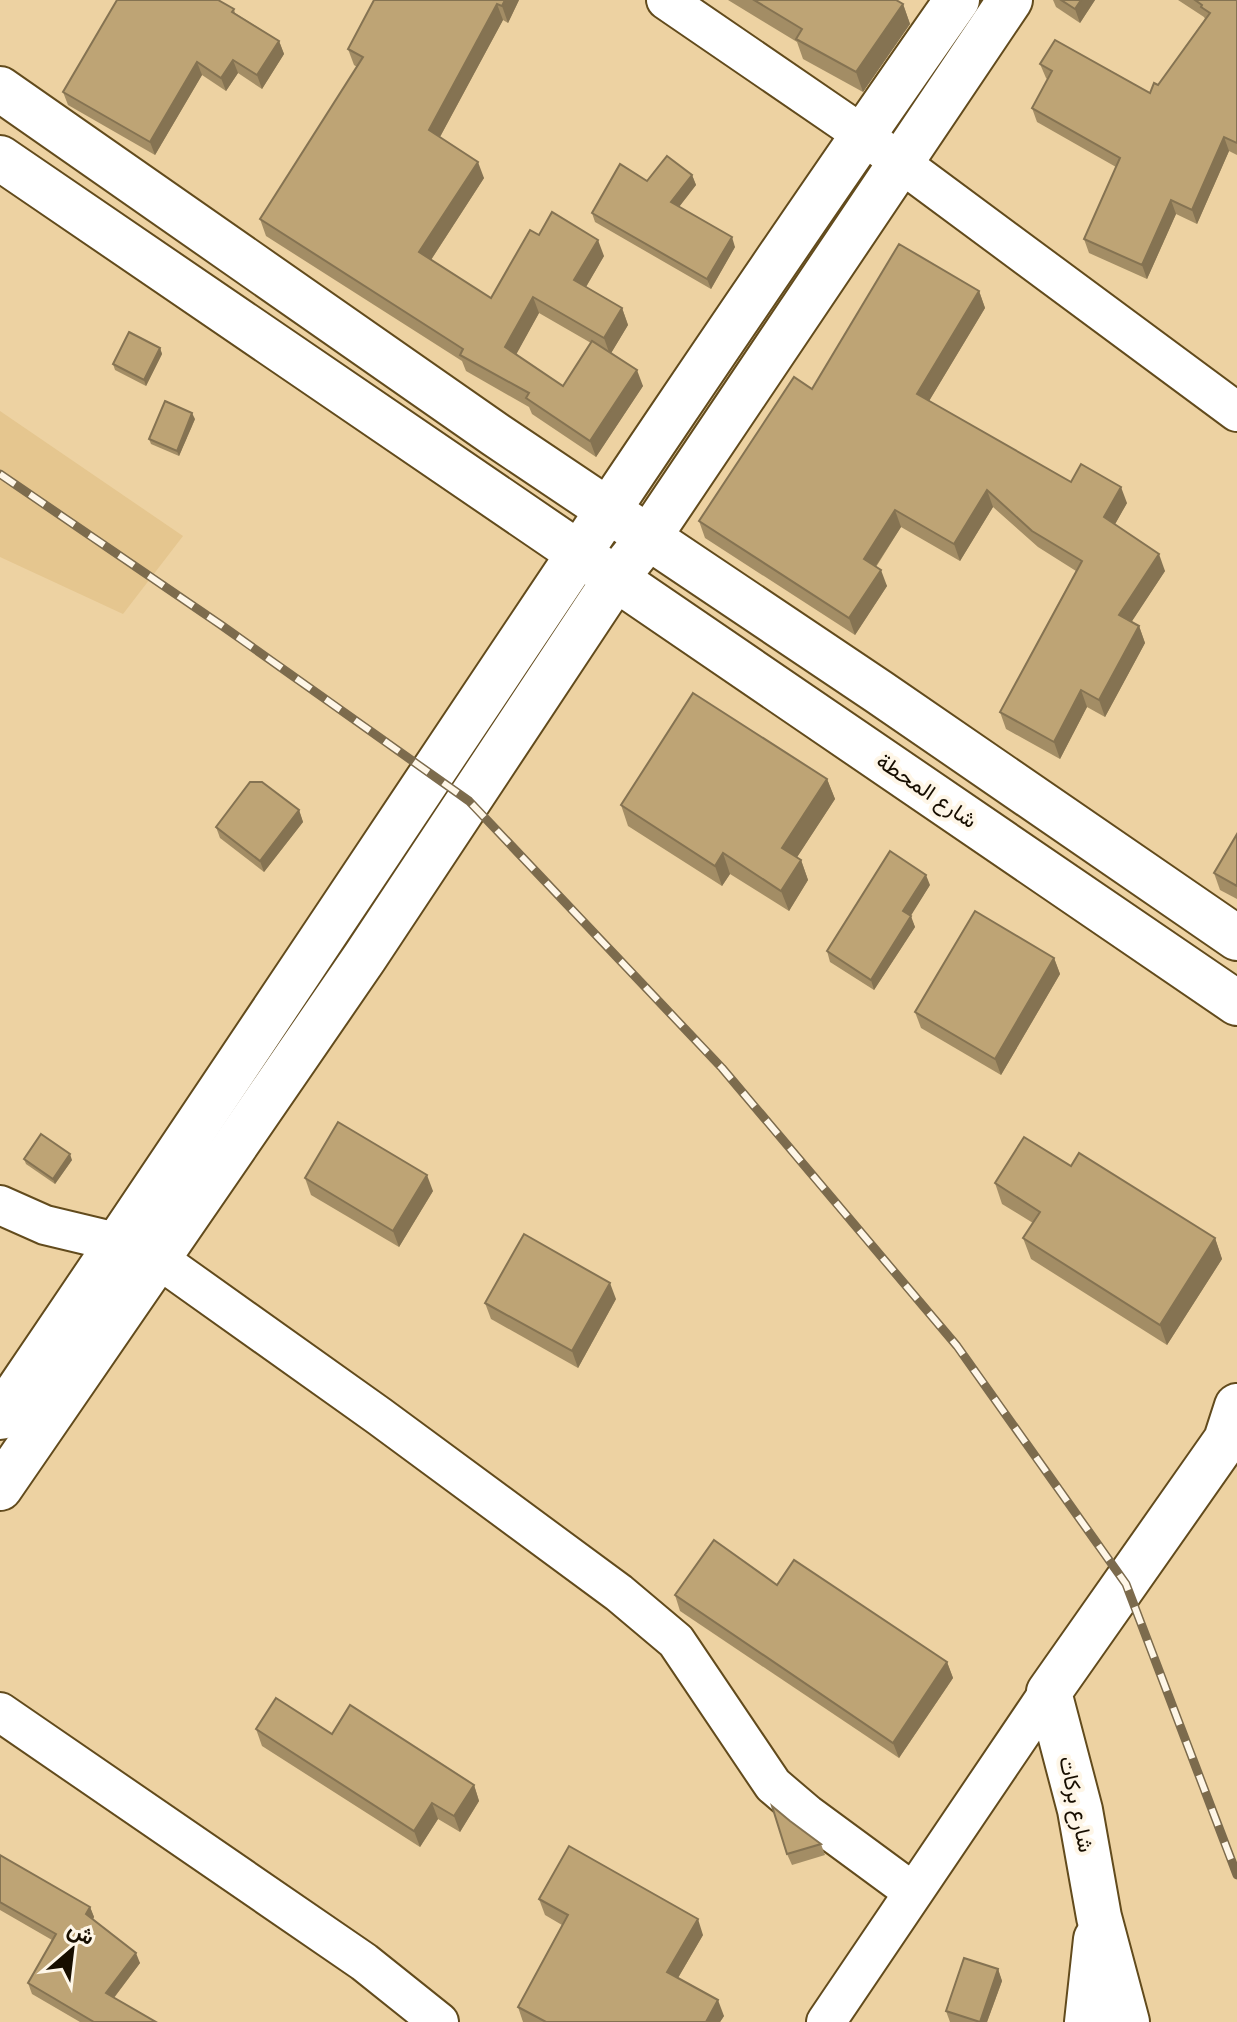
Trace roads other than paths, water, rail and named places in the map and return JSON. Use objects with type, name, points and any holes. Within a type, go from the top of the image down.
[{"type":"main road","points":[[0,1417],[309,960],[607,510],[957,0]]},
{"type":"main road","points":[[0,1488],[365,957],[616,578],[648,538],[1010,0]]},
{"type":"main road","points":[[0,89],[607,510],[1237,938]]},
{"type":"main road","name":"شارع المحطة","points":[[0,158],[1237,1003]]},
{"type":"main road","points":[[1049,1692],[1233,1426]]},
{"type":"main road","name":"شارع بركات","points":[[1049,1692],[1080,1810],[1099,1917],[1127,2022]]},
{"type":"main road","name":"شارع بركات","points":[[1087,2022],[1099,1917]]},
{"type":"street","points":[[666,0],[902,163],[1237,412]]},
{"type":"street","points":[[0,1205],[45,1225],[116,1242]]},
{"type":"street","points":[[157,1258],[379,1416],[619,1593],[676,1641],[773,1785],[913,1892]]},
{"type":"street","points":[[826,2022],[1049,1692]]},
{"type":"street","points":[[0,1712],[364,1962],[439,2022]]},
{"type":"railway","points":[[0,474],[221,625],[469,801],[722,1068],[957,1346],[1126,1584],[1237,1875]]}]
